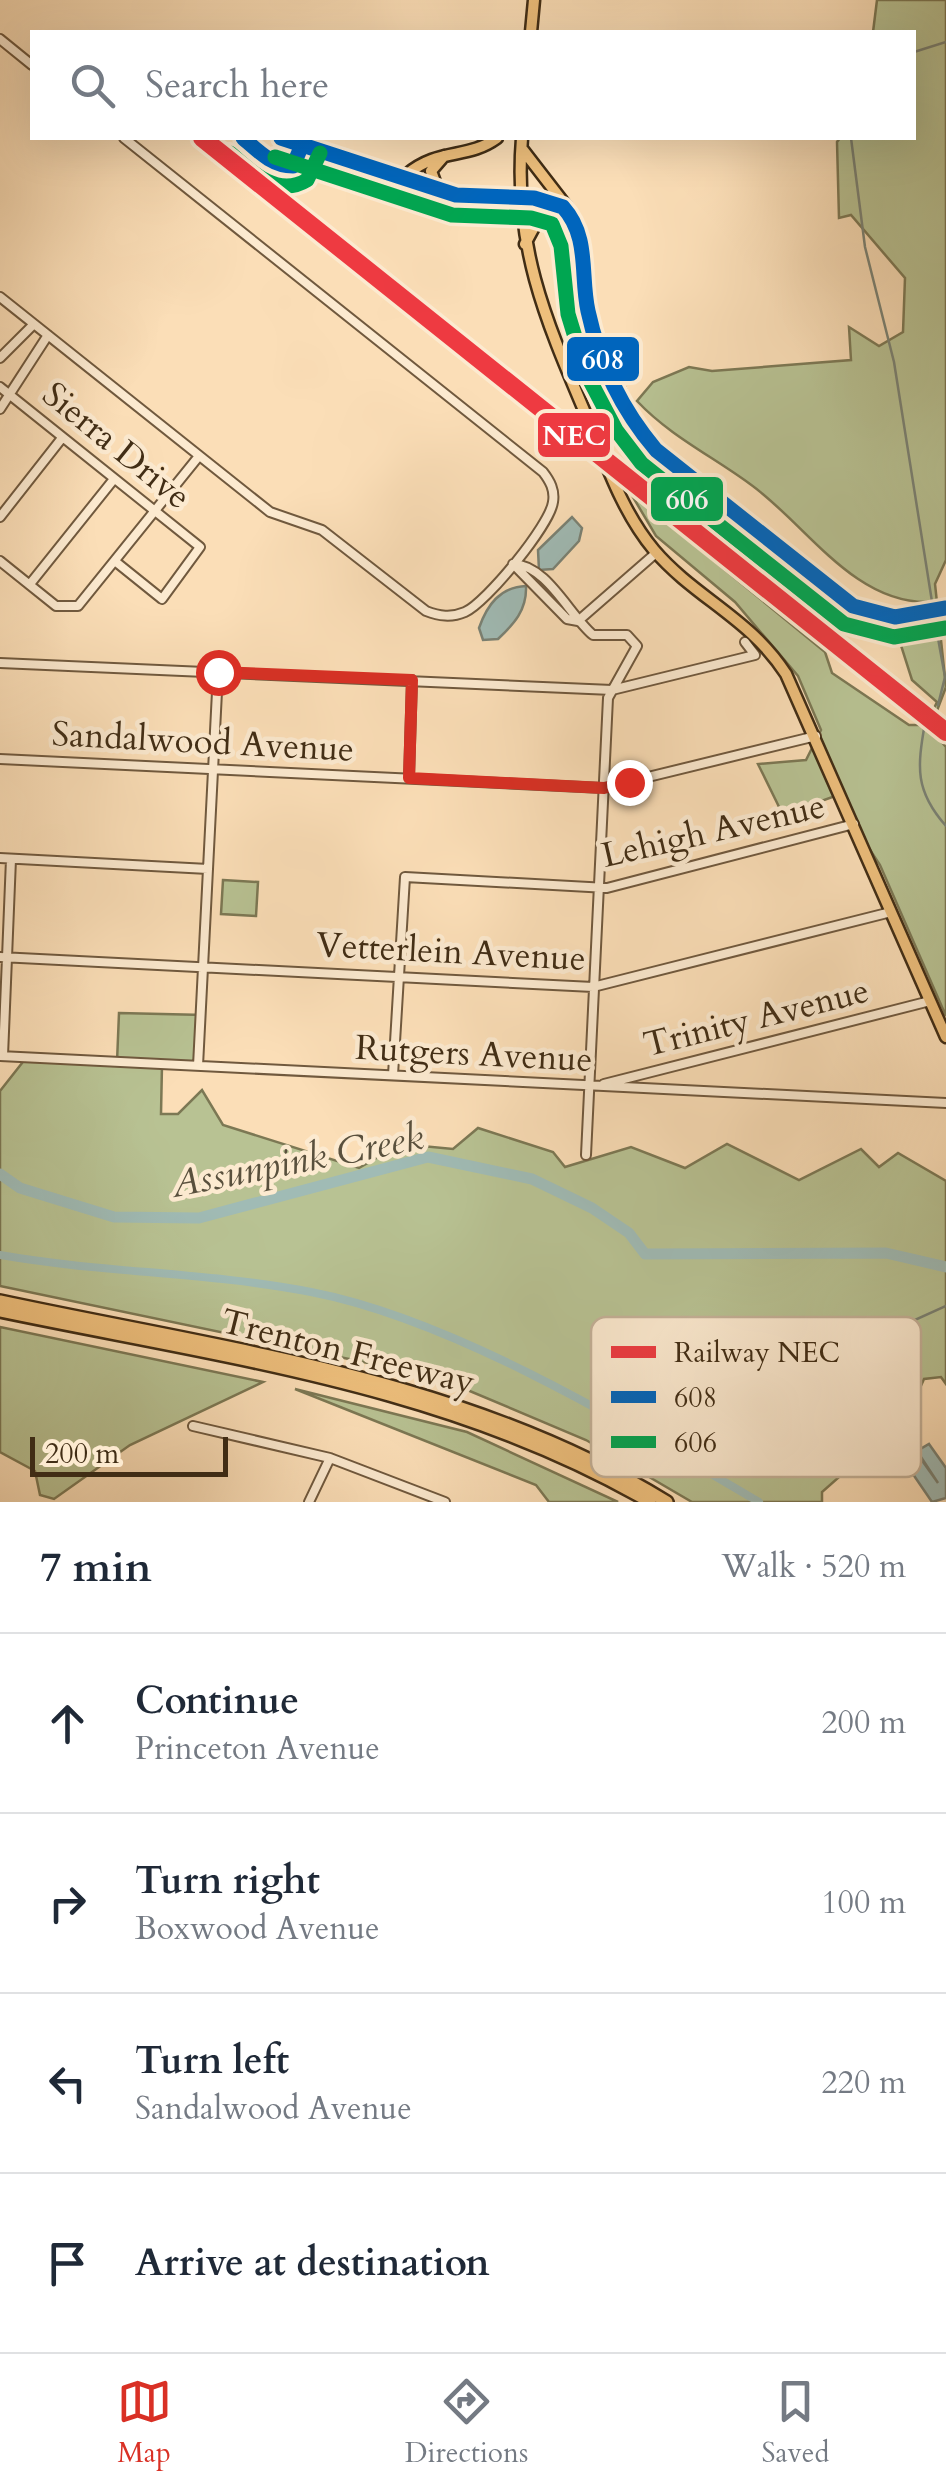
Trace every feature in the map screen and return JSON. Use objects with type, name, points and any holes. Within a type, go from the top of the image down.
[{"type":"highway","name":"Trenton Freeway","points":[[0,1302],[421,1392],[532,1431],[591,1462]]},
{"type":"highway","name":"Trenton Freeway","points":[[0,1311],[418,1400],[537,1443],[591,1471]]},
{"type":"highway","name":"Trenton Freeway","points":[[602,1477],[650,1502]]},
{"type":"highway","name":"Trenton Freeway","points":[[619,1477],[667,1502]]},
{"type":"main road","points":[[530,30],[533,1]]},
{"type":"main road","points":[[406,176],[427,158],[482,147],[494,140]]},
{"type":"main road","points":[[522,142],[518,198],[535,290],[618,492],[656,553],[762,640],[786,674],[946,1038]]},
{"type":"main road","points":[[522,142],[580,236],[591,323],[624,403],[650,444],[849,604],[883,616],[922,614],[943,608]]},
{"type":"main road","points":[[438,190],[432,169],[449,153]]},
{"type":"main road","points":[[518,198],[550,201],[568,211]]},
{"type":"main road","points":[[524,245],[539,218],[568,211]]},
{"type":"street","points":[[0,39],[30,63]]},
{"type":"street","points":[[0,297],[275,515],[324,531],[434,614],[456,616],[472,608],[513,564],[552,507],[552,488],[544,472],[127,140]]},
{"type":"street","points":[[368,164],[464,197],[518,198]]},
{"type":"street","points":[[0,358],[34,324]]},
{"type":"street","points":[[0,409],[48,335]]},
{"type":"street","name":"Sierra Drive","points":[[0,387],[200,547],[162,599],[116,562]]},
{"type":"street","points":[[0,516],[62,438]]},
{"type":"street","points":[[0,561],[56,606],[70,609],[85,600],[199,456]]},
{"type":"street","points":[[30,584],[114,478]]},
{"type":"street","points":[[578,621],[656,553]]},
{"type":"street","points":[[513,564],[567,618],[578,621],[596,636],[624,635],[636,641],[637,650],[612,690],[586,1155]]},
{"type":"street","points":[[0,663],[612,690],[755,655],[745,642]]},
{"type":"street","points":[[198,1066],[218,672]]},
{"type":"street","points":[[409,778],[412,680]]},
{"type":"street","name":"Sandalwood Avenue","points":[[0,759],[604,788],[816,736]]},
{"type":"street","name":"Lehigh Avenue","points":[[399,977],[405,877],[598,888],[854,824]]},
{"type":"street","points":[[0,858],[208,868]]},
{"type":"street","points":[[2,1056],[11,859]]},
{"type":"street","name":"Vetterlein Avenue","points":[[4,957],[593,987],[891,912]]},
{"type":"street","points":[[393,1075],[399,977]]},
{"type":"street","name":"Trinity Avenue","points":[[592,1087],[930,1001]]},
{"type":"street","name":"Rutgers Avenue","points":[[2,1056],[946,1104]]},
{"type":"street","points":[[194,1426],[330,1458],[445,1502]]},
{"type":"street","points":[[308,1502],[330,1458]]},
{"type":"green space","points":[[877,0],[946,0],[946,560],[935,584],[946,687],[930,729],[946,747],[946,1016],[880,865],[835,796],[783,815],[758,764],[806,760],[821,730],[798,676],[735,602],[656,536],[630,492],[825,652],[832,673],[909,725],[926,725],[937,702],[912,680],[898,636],[931,623],[926,602],[899,599],[852,575],[770,500],[677,435],[637,401],[653,382],[689,367],[712,371],[851,360],[849,327],[879,346],[903,332],[905,278],[851,215],[839,218],[838,140],[916,140],[916,30],[873,30]]},
{"type":"green space","points":[[223,880],[258,882],[256,916],[221,914]]},
{"type":"green space","points":[[119,1013],[204,1015],[202,1067],[162,1065],[161,1114],[178,1114],[202,1090],[223,1125],[359,1168],[401,1144],[453,1149],[478,1128],[553,1152],[565,1167],[631,1147],[685,1168],[727,1144],[799,1180],[861,1149],[879,1167],[898,1153],[946,1181],[946,1384],[941,1377],[924,1379],[921,1386],[921,1317],[591,1317],[591,1443],[465,1389],[368,1363],[0,1286],[0,1091],[26,1058],[117,1062]]},
{"type":"green space","points":[[0,1327],[263,1382],[130,1445],[54,1499],[40,1495],[35,1471],[0,1452]]},
{"type":"green space","points":[[295,1389],[467,1432],[618,1502],[549,1502],[536,1485]]},
{"type":"green space","points":[[649,1477],[839,1477],[822,1492],[822,1502],[692,1502]]},
{"type":"water","points":[[572,517],[582,528],[579,541],[553,569],[539,570],[538,550]]},
{"type":"water","points":[[526,586],[522,609],[514,622],[498,639],[483,640],[479,628],[491,605],[509,590]]},
{"type":"water","points":[[929,1444],[946,1468],[946,1498],[932,1502],[915,1477],[921,1477],[921,1459],[938,1483],[921,1457],[921,1449]]},
{"type":"waterway","points":[[916,51],[946,42]]},
{"type":"waterway","points":[[851,140],[865,247],[894,362],[933,608]]},
{"type":"waterway","points":[[934,616],[945,677],[938,705]]},
{"type":"waterway","points":[[925,723],[921,778],[929,801],[946,826]]},
{"type":"waterway","name":"Assunpink Creek","points":[[0,1174],[20,1188],[114,1217],[199,1218],[428,1157],[532,1179],[592,1208],[629,1233],[645,1254],[886,1253],[946,1267]]},
{"type":"waterway","points":[[0,1255],[272,1285],[367,1306],[483,1351],[591,1406]]},
{"type":"waterway","points":[[921,1317],[946,1306]]},
{"type":"waterway","points":[[716,1477],[759,1502]]},
{"type":"rail line","name":"NEC","points":[[205,140],[946,732]]},
{"type":"transit line","name":"608","points":[[245,140],[266,157],[293,166],[302,145]]},
{"type":"transit line","name":"608","points":[[287,140],[456,195],[534,198],[563,207],[581,244],[588,311],[598,349],[622,402],[656,450],[853,606],[895,617],[946,608]]},
{"type":"transit line","name":"606","points":[[230,153],[266,180],[286,186],[307,180],[320,153]]},
{"type":"transit line","name":"606","points":[[275,157],[452,215],[531,218],[552,224],[561,246],[568,314],[586,373],[616,430],[642,464],[844,624],[894,637],[946,628]]},
{"type":"route","points":[[218,672],[412,680],[409,778],[604,788],[629,782]]}]
